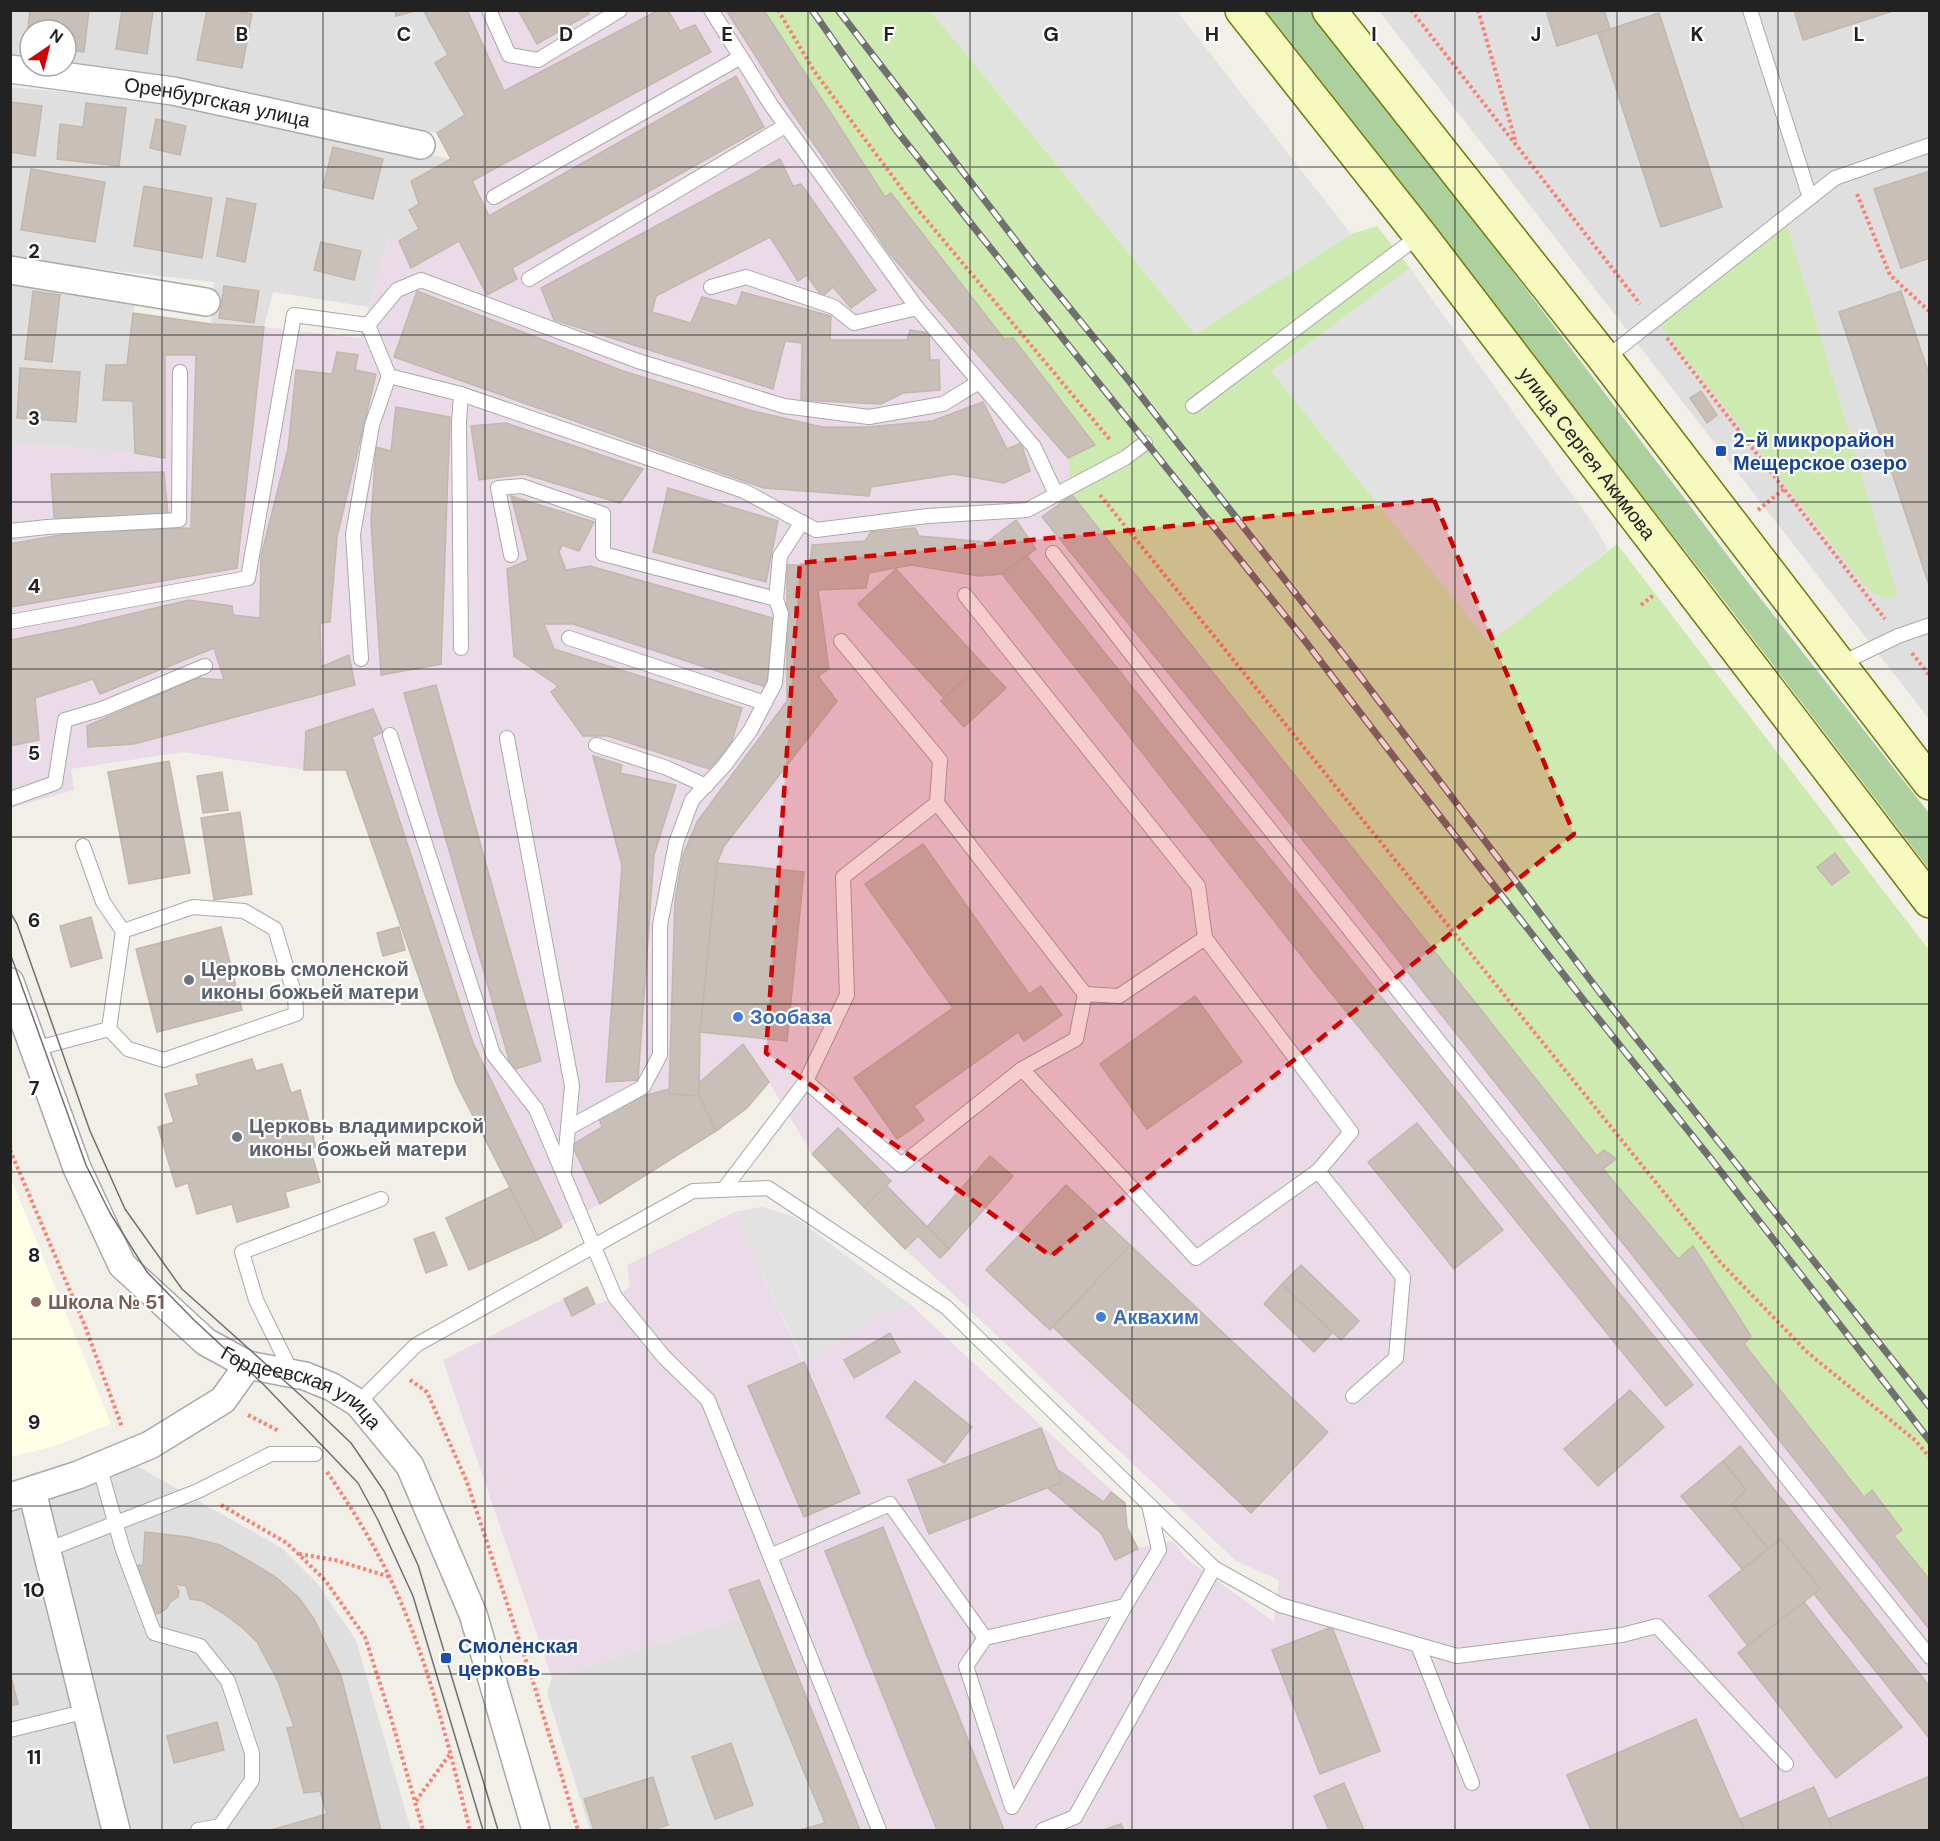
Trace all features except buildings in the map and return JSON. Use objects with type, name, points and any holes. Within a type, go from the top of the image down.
[{"type":"main road","name":"улица Сергея Акимова","points":[[1242,10],[1419,235],[1929,901]]},
{"type":"main road","points":[[1329,10],[1605,359],[1929,783]]},
{"type":"street","name":"Оренбургская улица","points":[[10,69],[173,91],[421,145]]},
{"type":"street","points":[[10,270],[206,302]]},
{"type":"street","name":"Гордеевская улица","points":[[10,982],[77,1168],[122,1265],[206,1342],[248,1365],[292,1373],[332,1387],[358,1403],[410,1466],[473,1614],[536,1830]]},
{"type":"street","points":[[116,1830],[46,1550],[21,1494],[150,1445],[223,1400],[248,1365]]},
{"type":"lane","points":[[489,10],[509,55],[538,60],[611,13]]},
{"type":"lane","points":[[711,10],[785,126],[917,308],[1034,447],[1056,494]]},
{"type":"lane","points":[[1750,10],[1810,198]]},
{"type":"lane","points":[[494,196],[741,57]]},
{"type":"lane","points":[[529,279],[785,126]]},
{"type":"lane","points":[[1605,359],[1835,178],[1929,145]]},
{"type":"lane","points":[[1193,406],[1419,235]]},
{"type":"lane","points":[[711,287],[746,277],[834,308],[854,323],[917,308]]},
{"type":"lane","points":[[368,325],[397,290],[421,280],[638,361],[784,406],[869,417],[943,404],[979,382]]},
{"type":"lane","points":[[10,622],[249,578],[294,315],[368,325]]},
{"type":"lane","points":[[361,659],[353,534],[372,425],[389,376],[368,325]]},
{"type":"lane","points":[[10,531],[47,526],[179,520],[180,372]]},
{"type":"lane","points":[[389,376],[461,394],[744,491],[816,530],[928,516],[1027,510],[1125,458],[1145,443]]},
{"type":"lane","points":[[461,394],[459,422],[461,648]]},
{"type":"lane","points":[[511,555],[498,488],[522,486],[603,514],[603,554],[776,599]]},
{"type":"lane","points":[[568,1128],[643,1087],[660,1055],[660,925],[676,843],[692,800],[724,766],[750,731],[775,683],[781,614],[776,599],[780,556],[802,522]]},
{"type":"lane","points":[[1053,552],[1183,722],[1929,1657]]},
{"type":"lane","points":[[965,595],[1198,886],[1205,938],[1351,1132],[1318,1171],[1196,1258],[1022,1069]]},
{"type":"lane","points":[[1838,665],[1898,636],[1929,625]]},
{"type":"lane","points":[[569,638],[765,703]]},
{"type":"lane","points":[[806,1081],[901,1165],[1022,1069],[1077,1039],[1085,994],[937,803],[940,760],[841,641]]},
{"type":"lane","points":[[10,799],[55,783],[65,720],[102,709],[205,666]]},
{"type":"lane","points":[[390,735],[493,1054],[536,1109],[615,1297],[664,1357],[708,1400],[879,1830]]},
{"type":"lane","points":[[507,738],[572,1086],[564,1173]]},
{"type":"lane","points":[[596,745],[667,768],[706,786]]},
{"type":"lane","points":[[724,1189],[806,1081],[847,995],[843,877],[937,803]]},
{"type":"lane","points":[[83,846],[103,902],[123,931],[109,1029]]},
{"type":"lane","points":[[109,1029],[128,1049],[164,1060],[296,1014],[295,996],[275,929],[244,911],[193,907],[123,931]]},
{"type":"lane","points":[[1085,994],[1119,996],[1205,938]]},
{"type":"lane","points":[[34,1049],[109,1029]]},
{"type":"lane","points":[[1318,1171],[1402,1277],[1396,1358],[1353,1396]]},
{"type":"lane","points":[[358,1403],[416,1344],[693,1191],[768,1188],[946,1307],[1214,1568],[1280,1605],[1457,1656],[1622,1635],[1657,1626],[1786,1764]]},
{"type":"lane","points":[[292,1373],[256,1300],[242,1252],[381,1199]]},
{"type":"lane","points":[[46,1550],[198,1491],[271,1454],[315,1454]]},
{"type":"lane","points":[[99,1465],[123,1550],[154,1633],[200,1646],[228,1681],[252,1754],[252,1780],[235,1805],[220,1826],[198,1830]]},
{"type":"lane","points":[[770,1556],[890,1504],[985,1638]]},
{"type":"lane","points":[[1125,1606],[985,1638],[966,1666],[1012,1807],[1159,1550],[1149,1504]]},
{"type":"lane","points":[[1043,1830],[1075,1817],[1214,1568]]},
{"type":"lane","points":[[1418,1645],[1472,1783]]},
{"type":"lane","points":[[10,1730],[87,1711]]},
{"type":"path","points":[[778,10],[814,71],[914,205],[1125,458]]},
{"type":"path","points":[[1411,10],[1929,676]]},
{"type":"path","points":[[1478,10],[1517,147]]},
{"type":"path","points":[[1849,173],[1890,275],[1929,312]]},
{"type":"path","points":[[1086,478],[1721,1263],[1807,1352],[1916,1441],[1929,1458]]},
{"type":"path","points":[[10,1150],[85,1326],[131,1453]]},
{"type":"path","points":[[393,1368],[427,1392],[467,1482],[535,1688],[578,1830]]},
{"type":"path","points":[[223,1400],[288,1436],[315,1454],[350,1505],[390,1577],[414,1635],[451,1754],[470,1830]]},
{"type":"path","points":[[198,1491],[287,1543],[325,1580],[365,1637],[392,1718],[423,1830]]},
{"type":"path","points":[[298,1554],[335,1560],[390,1577]]},
{"type":"path","points":[[415,1801],[451,1754]]},
{"type":"highlighted area","points":[[1434,500],[1574,834],[1051,1256],[766,1053],[800,563]]},
{"type":"shaded area","points":[[395,10],[396,16],[423,11],[448,55],[435,63],[465,115],[437,133],[170,80],[78,68],[78,18],[18,18],[18,63],[11,62],[11,11]]},
{"type":"shaded area","points":[[423,11],[764,11],[885,196],[891,193],[1004,339],[1013,338],[1095,445],[1072,495],[1596,1155],[1604,1150],[1616,1159],[1693,1246],[1751,1336],[1864,1496],[1872,1490],[1929,1580],[1929,1830],[800,1830],[824,1822],[741,1618],[552,1678],[443,1360],[564,1299],[573,1315],[615,1297],[630,1287],[627,1265],[734,1212],[803,1362],[884,1313],[911,1305],[1125,1503],[1127,1527],[1138,1548],[1173,1541],[1186,1558],[1274,1622],[1279,1580],[1236,1561],[905,1249],[812,1154],[769,1082],[747,1108],[669,1089],[640,1097],[599,1117],[602,1127],[572,1145],[600,1204],[537,1240],[456,1083],[346,770],[304,770],[183,752],[71,769],[74,790],[11,808],[11,443],[135,453],[133,401],[103,400],[127,365],[133,313],[211,324],[264,327],[360,338],[388,239],[399,241],[419,229],[409,210],[419,203],[411,181],[451,159],[437,133],[465,115],[435,63],[447,55]]},
{"type":"shaded area","points":[[931,11],[1177,11],[1351,234],[1195,334]]},
{"type":"shaded area","points":[[1379,11],[1929,11],[1929,719]]},
{"type":"shaded area","points":[[10,87],[173,102],[451,159],[419,204],[409,210],[419,229],[399,241],[388,239],[369,307],[273,292],[264,327],[211,324],[214,282],[53,264],[11,257]]},
{"type":"shaded area","points":[[1410,268],[1593,524],[1608,550],[1489,643],[1271,371]]},
{"type":"shaded area","points":[[10,278],[137,299],[133,313],[127,365],[133,401],[135,453],[11,443]]},
{"type":"shaded area","name":"Школа № 51","points":[[11,1179],[111,1424],[54,1446],[11,1457]]},
{"type":"shaded area","points":[[762,1207],[795,1217],[911,1305],[884,1313],[804,1362],[734,1212]]},
{"type":"shaded area","points":[[130,1462],[283,1549],[317,1583],[356,1640],[411,1830],[11,1830],[11,1507]]},
{"type":"shaded area","points":[[741,1618],[825,1823],[800,1830],[590,1830],[547,1693],[552,1678]]},
{"type":"green space","points":[[764,11],[931,11],[1195,334],[1351,234],[1377,226],[1410,268],[1272,371],[1489,642],[1617,544],[1929,950],[1929,1580],[1894,1536],[1872,1491],[1864,1497],[1744,1344],[1751,1335],[1693,1246],[1678,1259],[1603,1169],[1615,1158],[1604,1150],[1597,1156],[1072,495],[1068,458],[1095,445],[1004,339],[892,193],[885,197]]},
{"type":"green space","points":[[1263,11],[1311,11],[1364,75],[1750,585],[1929,813],[1929,869],[1712,585]]},
{"type":"green space","points":[[1787,225],[1898,596],[1883,598],[1868,590],[1660,325]]},
{"type":"tram line","points":[[10,912],[17,924],[90,1131],[125,1209],[182,1289],[351,1443],[384,1491],[418,1565],[498,1830]]},
{"type":"tram line","points":[[10,953],[86,1165],[110,1213],[147,1272],[194,1320],[264,1385],[358,1483],[378,1520],[413,1596],[483,1830]]},
{"type":"railway","points":[[812,10],[896,130],[1302,637],[1930,1441]]},
{"type":"railway","points":[[838,10],[1033,263],[1130,382],[1357,672],[1601,994],[1930,1407]]},
{"type":"place","name":"2-й микрорайон Мещерское озеро","points":[[1721,451]]},
{"type":"place","name":"Церковь смоленской иконы божьей матери","points":[[189,980]]},
{"type":"place","name":"Зообаза","points":[[738,1017]]},
{"type":"place","name":"Церковь владимирской иконы божьей матери","points":[[237,1137]]},
{"type":"place","name":"Школа № 51","points":[[36,1302]]},
{"type":"place","name":"Аквахим","points":[[1101,1317]]},
{"type":"place","name":"Смоленская церковь","points":[[446,1658]]}]
